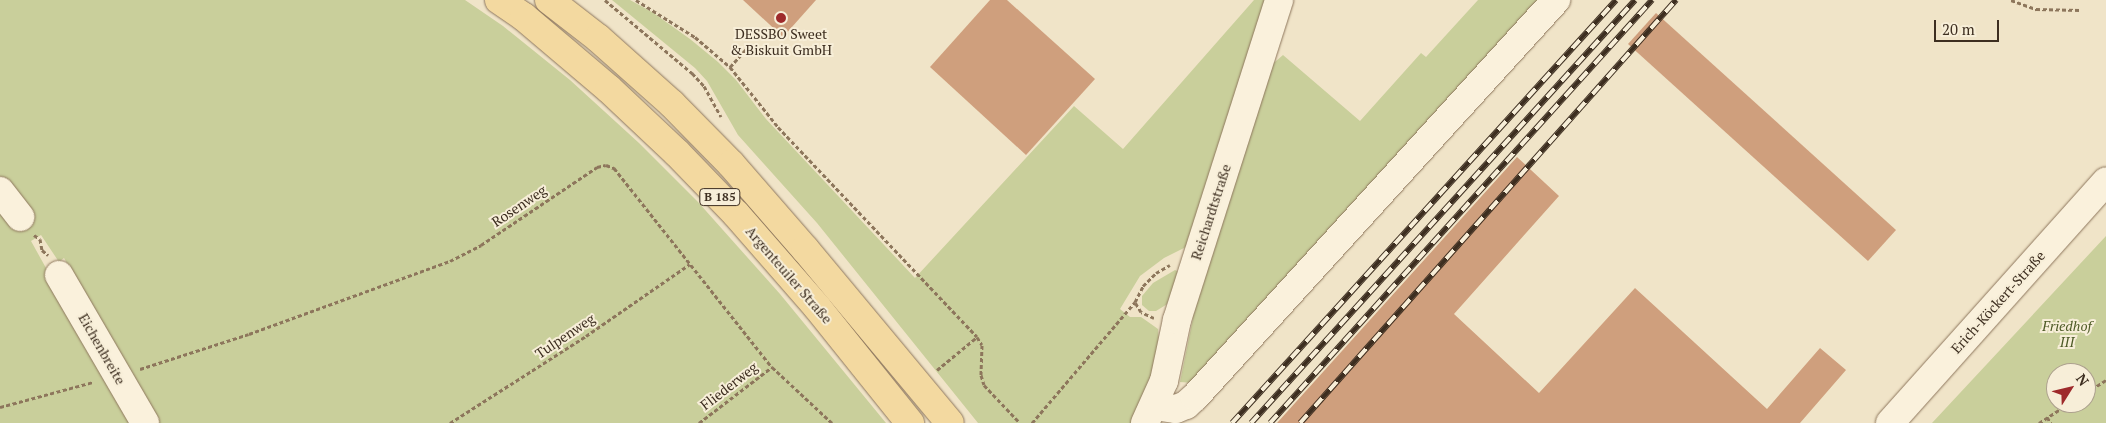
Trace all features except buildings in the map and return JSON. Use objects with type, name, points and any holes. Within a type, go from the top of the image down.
[{"type":"main road","name":"Argenteuiler Straße","points":[[499,0],[524,17],[609,89],[677,153],[736,214],[817,307],[910,423]]},
{"type":"main road","name":"Argenteuiler Straße","points":[[549,0],[598,38],[672,104],[732,164],[805,248],[944,416]]},
{"type":"street","name":"Reichardtstraße","points":[[1150,414],[1164,381],[1177,320],[1279,0]]},
{"type":"street","points":[[1150,414],[1176,409],[1186,405],[1195,397],[1556,0]]},
{"type":"street","name":"Erich-Köckert-Straße","points":[[1890,423],[2106,181]]},
{"type":"street","points":[[0,191],[20,217]]},
{"type":"street","name":"Eichenbreite","points":[[60,275],[145,423]]},
{"type":"path","points":[[636,0],[694,37],[730,67],[778,127],[977,337],[982,345],[980,375],[984,385],[1020,423]]},
{"type":"path","points":[[2011,0],[2036,9],[2080,10]]},
{"type":"path","points":[[730,67],[747,48]]},
{"type":"path","name":"Rosenweg","points":[[118,376],[249,334],[450,260],[481,246],[597,167],[606,165],[614,168],[772,366],[832,423]]},
{"type":"path","points":[[20,217],[40,239],[42,250],[60,275]]},
{"type":"path","points":[[1032,423],[1135,302],[1143,286],[1156,273],[1184,259],[1196,261]]},
{"type":"path","name":"Tulpenweg","points":[[450,423],[578,341],[690,264]]},
{"type":"path","points":[[1135,302],[1141,312],[1150,317],[1162,320],[1177,320]]},
{"type":"path","points":[[933,374],[977,337]]},
{"type":"path","name":"Fliederweg","points":[[699,423],[772,366]]},
{"type":"path","points":[[0,407],[118,376]]},
{"type":"path","points":[[2039,423],[2054,413]]},
{"type":"path","points":[[2047,417],[2051,423]]},
{"type":"green space","points":[[0,0],[465,0],[503,26],[570,80],[639,143],[698,202],[780,294],[886,423],[159,423],[64,258],[59,262],[41,235],[31,241],[132,423],[0,423]]},
{"type":"green space","points":[[612,0],[630,0],[652,12],[718,62],[736,80],[766,119],[915,278],[1074,106],[1123,149],[1254,0],[1269,0],[1188,246],[1164,258],[1140,276],[1120,309],[1130,317],[1141,317],[1158,329],[1159,342],[1268,68],[1283,55],[1360,121],[1421,53],[1426,57],[1478,0],[1545,0],[1194,383],[1180,382],[1193,318],[1154,358],[1153,372],[1131,423],[978,423],[817,223],[738,135],[707,81],[695,68]]},
{"type":"green space","name":"Friedhof III","points":[[2106,236],[2106,423],[1932,423]]},
{"type":"green space","points":[[1175,270],[1179,272],[1169,303],[1156,311],[1149,311],[1142,305],[1142,296],[1153,283]]},
{"type":"railway","points":[[1232,423],[1616,0]]},
{"type":"railway","points":[[1251,423],[1635,0]]},
{"type":"railway","points":[[1270,423],[1652,0]]},
{"type":"railway","points":[[1300,423],[1676,0]]},
{"type":"place","name":"DESSBO Sweet & Biskuit GmbH","points":[[781,18]]}]
